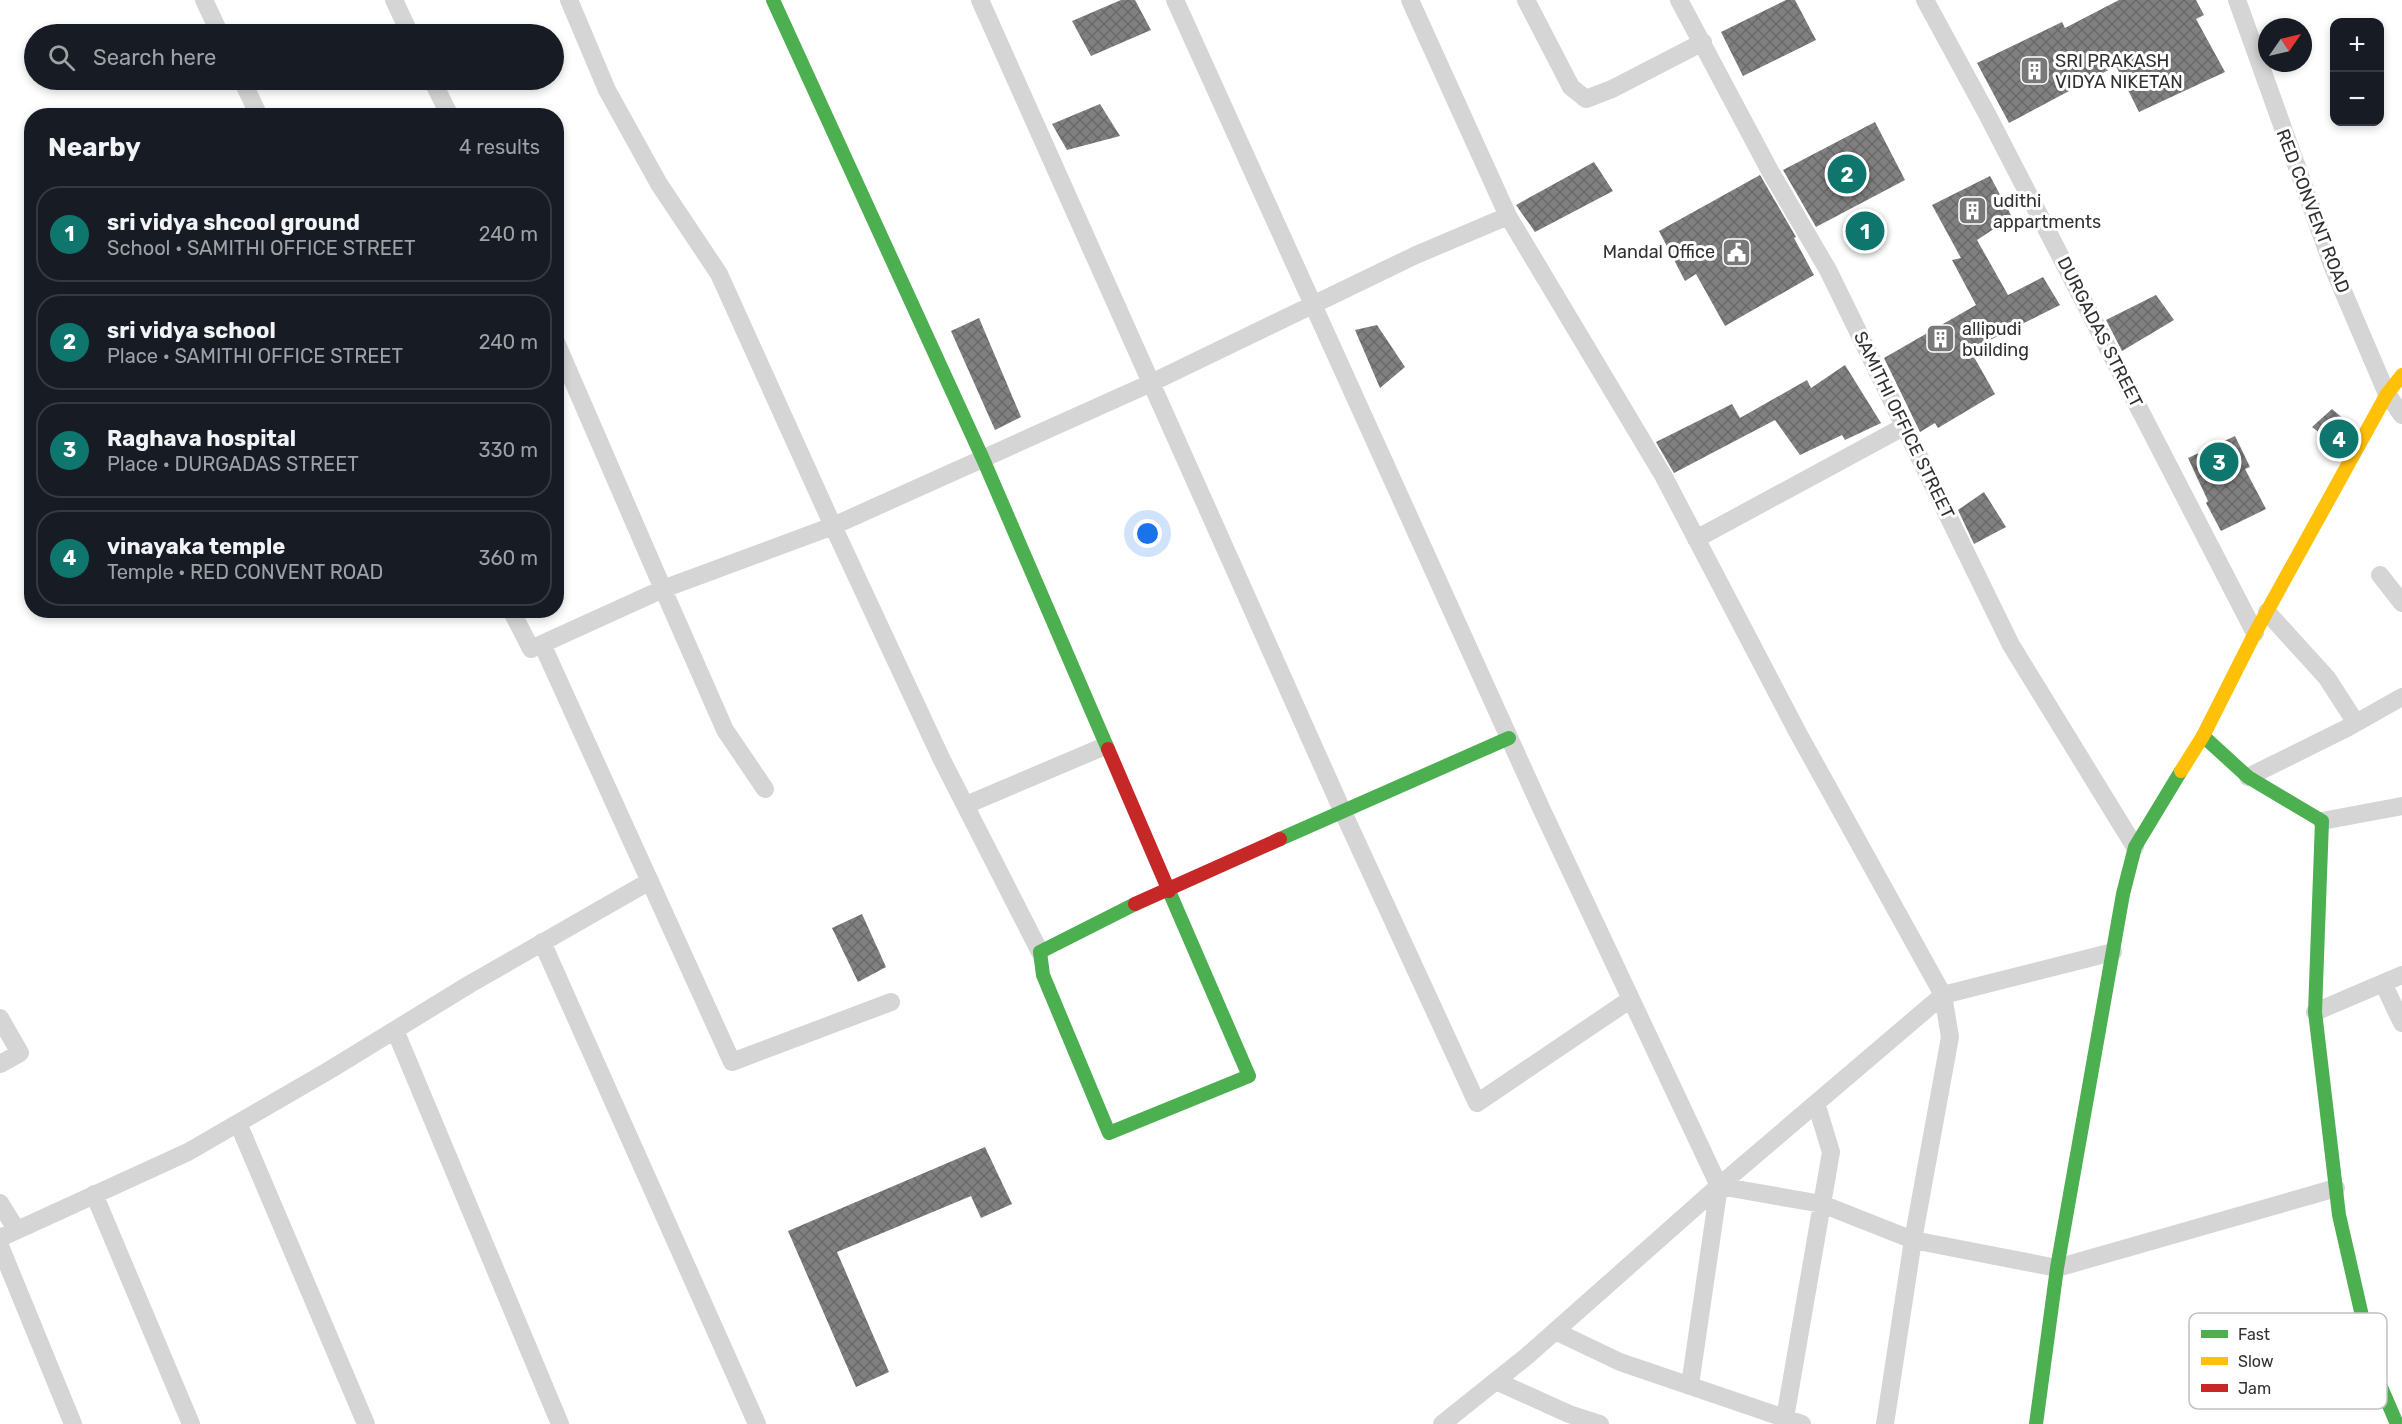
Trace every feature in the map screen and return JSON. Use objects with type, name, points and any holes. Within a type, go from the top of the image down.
[{"type":"street","points":[[204,0],[215,24]]},
{"type":"street","points":[[394,0],[405,24]]},
{"type":"street","points":[[569,0],[607,90],[659,184],[719,274],[942,760],[1040,952],[1042,975],[1109,1133],[1250,1076],[1169,887],[1105,746],[983,459],[773,0]]},
{"type":"street","points":[[980,0],[1342,810],[1478,1103],[1631,999]]},
{"type":"street","points":[[1175,0],[1509,738],[1719,1186],[1690,1385]]},
{"type":"street","points":[[1410,0],[1508,216],[1664,477],[1798,733],[1943,995],[1950,1037],[1914,1240],[1885,1424]]},
{"type":"street","points":[[1526,0],[1570,87],[1586,99],[1612,89],[1702,42]]},
{"type":"street","name":"SAMITHI OFFICE STREET","points":[[1679,0],[1770,171],[1828,270],[2011,645],[2135,847]]},
{"type":"street","name":"DURGADAS STREET","points":[[1925,0],[2255,633]]},
{"type":"street","name":"RED CONVENT ROAD","points":[[2237,0],[2334,270],[2386,394],[2402,415]]},
{"type":"street","points":[[247,90],[255,108]]},
{"type":"street","points":[[437,90],[446,108]]},
{"type":"street","points":[[515,618],[531,649],[663,588],[833,526],[1151,383],[1416,255],[1508,216]]},
{"type":"street","points":[[564,360],[724,730],[765,789]]},
{"type":"street","points":[[2036,1424],[2057,1268],[2113,952],[2135,847],[2203,736],[2255,633],[2386,394],[2402,375]]},
{"type":"street","points":[[1696,539],[1905,426]]},
{"type":"street","points":[[2380,575],[2402,603]]},
{"type":"street","points":[[2267,612],[2327,678],[2356,723]]},
{"type":"street","points":[[542,644],[732,1062],[891,1002]]},
{"type":"street","points":[[2248,777],[2356,723],[2402,697]]},
{"type":"street","points":[[2203,736],[2248,777],[2322,821],[2402,806]]},
{"type":"street","points":[[1040,952],[1169,887],[1509,738]]},
{"type":"street","points":[[966,805],[1105,746]]},
{"type":"street","points":[[2322,821],[2315,1011],[2339,1215],[2361,1313]]},
{"type":"street","points":[[0,1238],[188,1152],[542,942],[650,881]]},
{"type":"street","points":[[542,942],[757,1424]]},
{"type":"street","points":[[1443,1424],[1555,1331],[1719,1186],[1943,995],[2113,952]]},
{"type":"street","points":[[2315,1011],[2402,975]]},
{"type":"street","points":[[2383,983],[2402,1023]]},
{"type":"street","points":[[0,1018],[20,1053],[0,1064]]},
{"type":"street","points":[[395,1030],[560,1424]]},
{"type":"street","points":[[1555,1331],[1620,1362],[1790,1422],[1831,1152],[1816,1104]]},
{"type":"street","points":[[238,1123],[366,1424]]},
{"type":"street","points":[[1719,1186],[1822,1204],[1914,1240],[2057,1268],[2336,1188]]},
{"type":"street","points":[[94,1194],[191,1424]]},
{"type":"street","points":[[0,1203],[16,1229]]},
{"type":"street","points":[[0,1246],[73,1424]]},
{"type":"street","points":[[1496,1381],[1569,1414],[1600,1424]]},
{"type":"street","points":[[2387,1402],[2397,1424]]},
{"type":"building","points":[[1121,0],[1135,0],[1151,30],[1091,56],[1072,21]]},
{"type":"building","points":[[1786,0],[1795,0],[1816,40],[1743,76],[1721,32]]},
{"type":"building","points":[[2119,0],[2196,0],[2204,15],[2196,19],[2225,72],[2139,112],[2116,66],[2009,123],[1977,63],[2062,22],[2065,28]]},
{"type":"building","points":[[1100,104],[1120,136],[1067,150],[1052,124]]},
{"type":"building","points":[[1875,122],[1905,180],[1816,227],[1783,170]]},
{"type":"building","points":[[1594,162],[1613,191],[1535,232],[1516,205]]},
{"type":"building","name":"Mandal Office","points":[[1760,175],[1796,237],[1794,238],[1814,275],[1725,326],[1696,274],[1685,281],[1659,231]]},
{"type":"building","points":[[1990,176],[2012,217],[1977,240],[2008,295],[2043,277],[2060,305],[1970,350],[1995,394],[1938,428],[1935,423],[1920,432],[1884,358],[1976,305],[1952,260],[1961,258],[1932,205]]},
{"type":"building","points":[[2156,295],[2174,320],[2122,351],[2106,320]]},
{"type":"building","points":[[979,318],[1021,417],[995,430],[951,331]]},
{"type":"building","points":[[1377,325],[1405,367],[1380,388],[1355,330]]},
{"type":"building","points":[[1845,365],[1881,423],[1845,440],[1842,435],[1800,455],[1775,420],[1674,473],[1656,442],[1732,404],[1740,418],[1807,380],[1811,388]]},
{"type":"building","points":[[2332,409],[2352,426],[2340,448],[2312,427]]},
{"type":"building","points":[[2235,436],[2250,467],[2245,469],[2266,509],[2221,531],[2206,503],[2208,501],[2188,458]]},
{"type":"building","points":[[1984,492],[2006,527],[1974,544],[1958,510]]},
{"type":"building","points":[[862,914],[886,967],[858,982],[832,928]]},
{"type":"building","points":[[985,1147],[1012,1204],[981,1218],[971,1196],[837,1252],[889,1372],[856,1387],[788,1231]]},
{"type":"traffic: fast","points":[[773,0],[983,459],[1108,749]]},
{"type":"traffic: fast","points":[[2203,736],[2248,777],[2322,821],[2315,1012],[2339,1215],[2361,1313]]},
{"type":"traffic: fast","points":[[1280,839],[1509,738]]},
{"type":"traffic: fast","points":[[2036,1424],[2057,1268],[2123,894],[2135,847],[2181,771]]},
{"type":"traffic: fast","points":[[1135,904],[1040,952],[1043,975],[1109,1133],[1249,1076],[1169,891]]},
{"type":"traffic: fast","points":[[2387,1401],[2397,1424]]},
{"type":"traffic: slow","points":[[2181,771],[2203,736],[2255,633],[2387,394],[2402,375]]},
{"type":"traffic: jam","points":[[1108,749],[1169,891]]},
{"type":"traffic: jam","points":[[1135,904],[1280,839]]},
{"type":"place","name":"SRI PRAKASH VIDYA NIKETAN","points":[[2034,71]]},
{"type":"place","name":"sri vidya school","points":[[1847,174]]},
{"type":"place","name":"udithi appartments","points":[[1972,211]]},
{"type":"place","name":"sri vidya shcool ground","points":[[1865,231]]},
{"type":"place","name":"Mandal Office","points":[[1736,252]]},
{"type":"place","name":"allipudi building","points":[[1941,339]]},
{"type":"place","name":"vinayaka temple","points":[[2339,439]]},
{"type":"place","name":"Raghava hospital","points":[[2219,462]]}]
